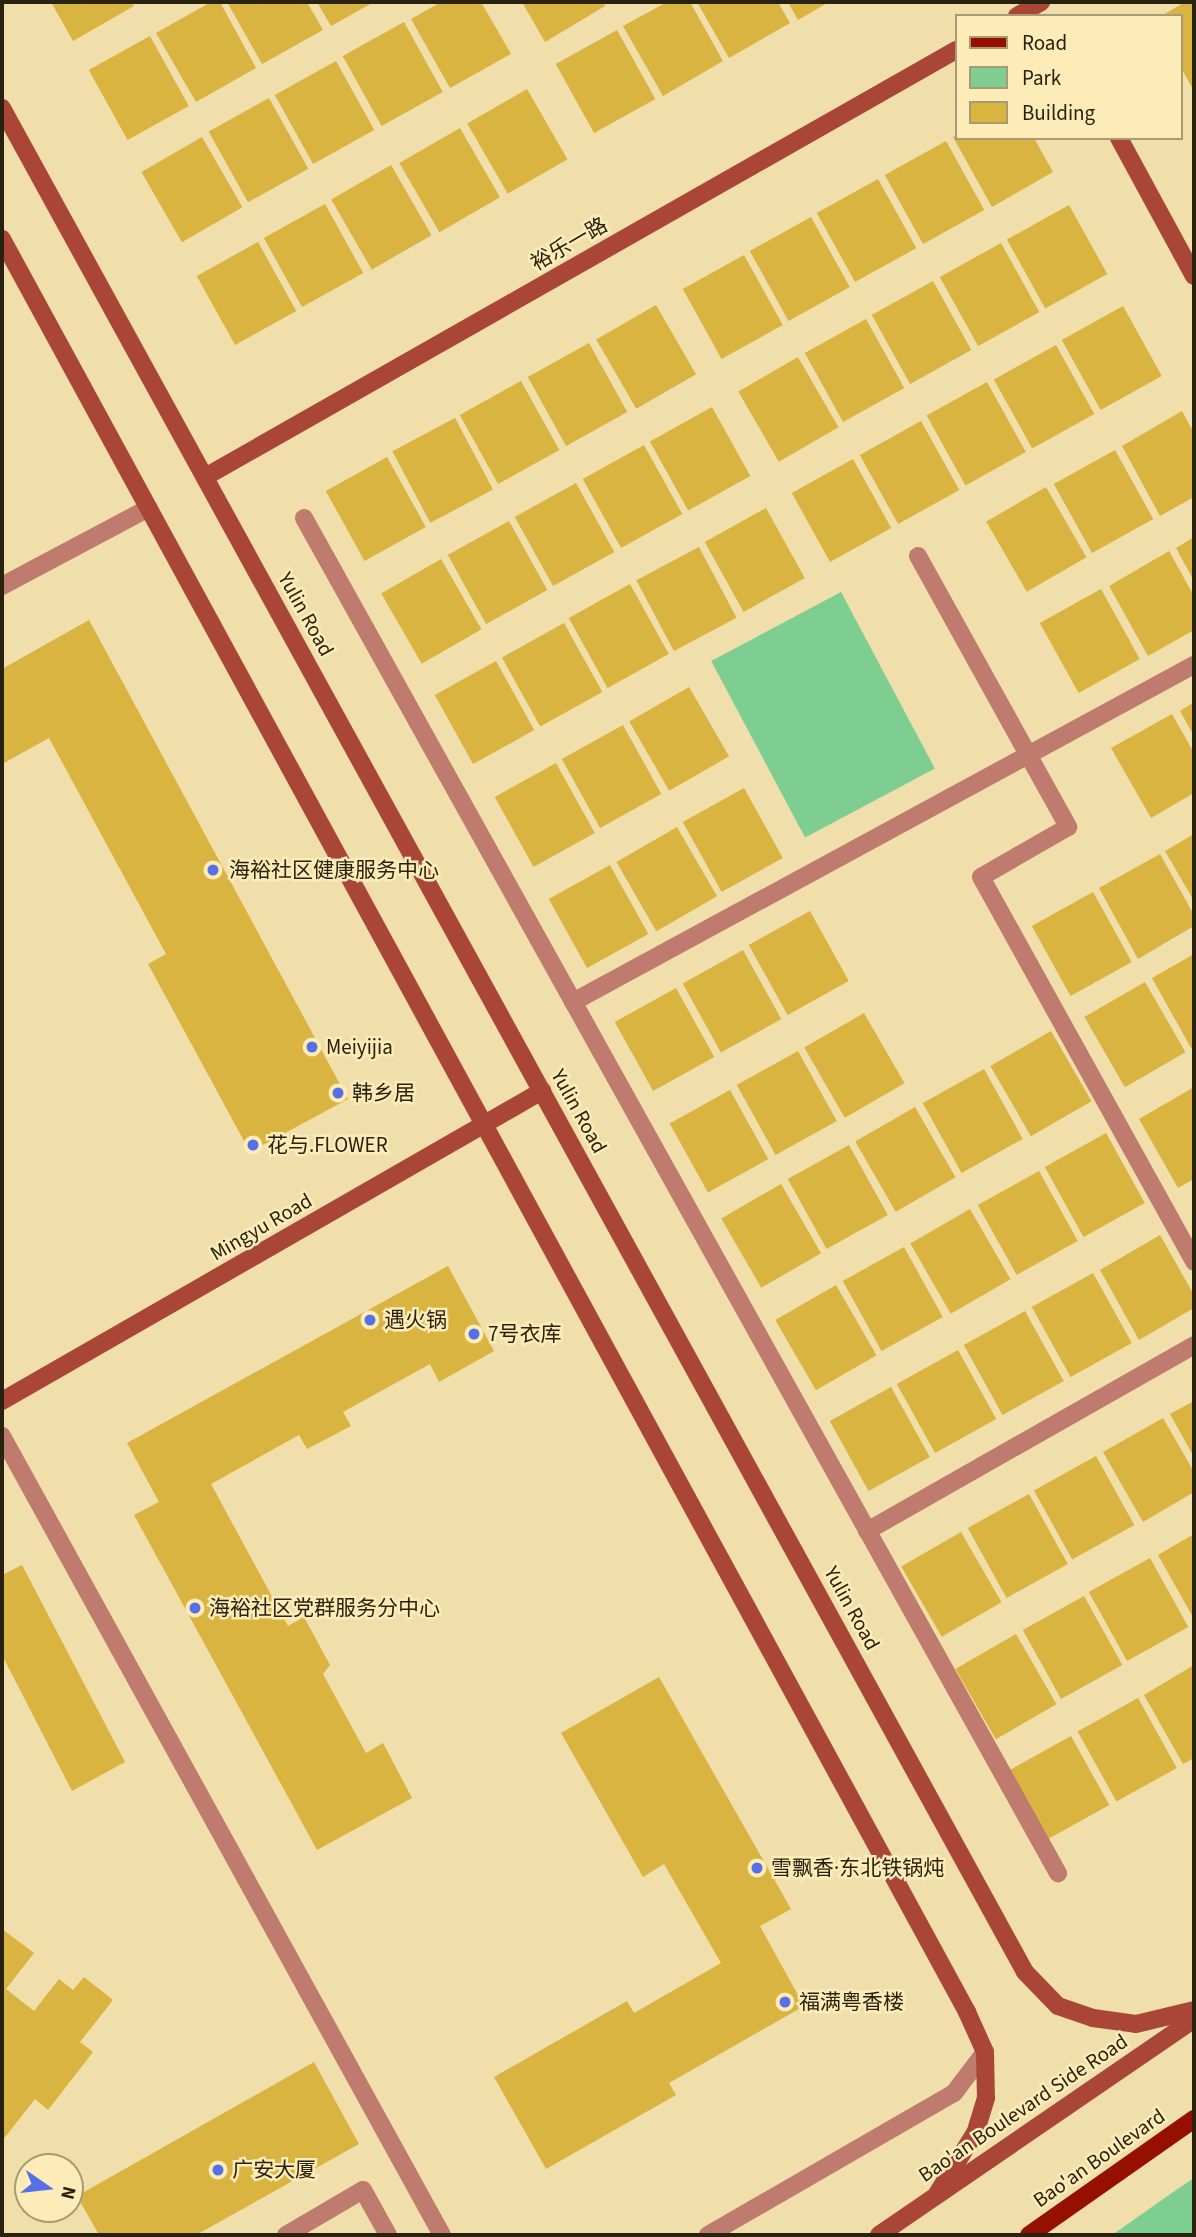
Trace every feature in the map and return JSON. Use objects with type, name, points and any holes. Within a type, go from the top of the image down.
[{"type":"main road","points":[[1021,14],[1043,2]]},
{"type":"main road","name":"裕乐一路","points":[[205,477],[954,51]]},
{"type":"main road","name":"Yulin Road","points":[[2,108],[1025,1972],[1058,2006],[1093,2018],[1136,2024],[1194,2010]]},
{"type":"main road","points":[[1120,140],[1194,275]]},
{"type":"main road","points":[[2,239],[961,2000],[985,2052],[986,2098],[975,2133],[937,2194]]},
{"type":"main road","name":"Mingyu Road","points":[[2,1401],[542,1091]]},
{"type":"main road","name":"Bao'an Boulevard Side Road","points":[[878,2235],[1194,2019]]},
{"type":"main road","name":"Bao'an Boulevard","points":[[1029,2235],[1194,2119]]},
{"type":"street","points":[[2,586],[149,508]]},
{"type":"street","points":[[304,518],[1058,1873]]},
{"type":"street","points":[[918,556],[1068,827],[981,877],[1194,1262]]},
{"type":"street","points":[[573,1002],[1194,665]]},
{"type":"street","points":[[867,1531],[1194,1345]]},
{"type":"street","points":[[2,1436],[442,2235]]},
{"type":"street","points":[[708,2235],[954,2093],[985,2052]]},
{"type":"street","points":[[286,2235],[363,2190],[388,2235]]},
{"type":"green space","points":[[841,592],[935,769],[805,838],[711,661]]},
{"type":"green space","points":[[1194,2178],[1194,2235],[1112,2235],[1179,2188]]},
{"type":"building","points":[[51,2],[131,2],[134,6],[73,41]]},
{"type":"building","points":[[211,2],[220,2],[256,68],[196,102],[156,33]]},
{"type":"building","points":[[227,2],[307,2],[323,30],[262,64]]},
{"type":"building","points":[[317,2],[374,2],[331,26]]},
{"type":"building","points":[[441,2],[481,2],[511,54],[450,88],[411,19]]},
{"type":"building","points":[[522,2],[603,2],[605,6],[545,42]]},
{"type":"building","points":[[667,2],[690,2],[723,61],[663,96],[623,26]]},
{"type":"building","points":[[697,2],[778,2],[790,23],[729,58]]},
{"type":"building","points":[[788,2],[829,2],[798,20]]},
{"type":"building","points":[[1185,2],[1194,2],[1194,91],[1182,70],[1182,14],[1164,14]]},
{"type":"building","points":[[404,22],[443,92],[382,126],[343,56]]},
{"type":"building","points":[[617,30],[655,99],[594,133],[556,64]]},
{"type":"building","points":[[150,36],[189,106],[128,140],[89,70]]},
{"type":"building","points":[[336,61],[374,130],[313,164],[275,95]]},
{"type":"building","points":[[527,89],[568,159],[508,194],[467,124]]},
{"type":"building","points":[[269,98],[308,169],[248,202],[209,131]]},
{"type":"building","points":[[460,128],[500,197],[439,232],[399,163]]},
{"type":"building","points":[[202,137],[242,207],[182,242],[141,172]]},
{"type":"building","points":[[955,140],[1035,140],[1053,172],[992,207]]},
{"type":"building","points":[[946,141],[984,210],[923,244],[885,175]]},
{"type":"building","points":[[391,165],[432,235],[372,270],[331,200]]},
{"type":"building","points":[[878,179],[916,248],[855,282],[817,213]]},
{"type":"building","points":[[325,204],[363,273],[302,307],[264,238]]},
{"type":"building","points":[[1069,205],[1107,274],[1045,309],[1007,239]]},
{"type":"building","points":[[811,217],[850,287],[789,321],[750,251]]},
{"type":"building","points":[[258,242],[296,311],[235,345],[197,276]]},
{"type":"building","points":[[1001,243],[1039,312],[978,346],[940,277]]},
{"type":"building","points":[[744,255],[783,325],[722,359],[683,289]]},
{"type":"building","points":[[933,281],[971,350],[910,384],[872,315]]},
{"type":"building","points":[[656,305],[696,374],[636,409],[596,340]]},
{"type":"building","points":[[1123,306],[1162,376],[1101,410],[1062,340]]},
{"type":"building","points":[[866,319],[904,388],[843,422],[805,353]]},
{"type":"building","points":[[589,343],[627,412],[566,446],[528,377]]},
{"type":"building","points":[[1056,345],[1094,414],[1032,449],[994,379]]},
{"type":"building","points":[[798,357],[838,427],[779,462],[738,392]]},
{"type":"building","points":[[521,381],[559,450],[498,484],[460,415]]},
{"type":"building","points":[[987,382],[1026,452],[965,485],[927,415]]},
{"type":"building","points":[[712,407],[750,476],[688,511],[650,441]]},
{"type":"building","points":[[1182,411],[1194,433],[1194,497],[1160,516],[1122,446]]},
{"type":"building","points":[[455,418],[493,490],[430,523],[392,451]]},
{"type":"building","points":[[921,421],[959,490],[898,524],[860,455]]},
{"type":"building","points":[[644,445],[682,514],[621,548],[583,479]]},
{"type":"building","points":[[1115,450],[1153,519],[1092,553],[1054,484]]},
{"type":"building","points":[[387,457],[426,527],[365,561],[326,491]]},
{"type":"building","points":[[853,459],[891,528],[830,562],[792,493]]},
{"type":"building","points":[[576,483],[614,552],[553,586],[515,517]]},
{"type":"building","points":[[1046,487],[1086,557],[1027,592],[986,522]]},
{"type":"building","points":[[766,508],[805,578],[744,612],[705,542]]},
{"type":"building","points":[[509,521],[547,590],[486,624],[448,555]]},
{"type":"building","points":[[1194,537],[1194,581],[1176,548]]},
{"type":"building","points":[[699,547],[737,618],[674,651],[636,580]]},
{"type":"building","points":[[1169,551],[1194,596],[1194,630],[1148,656],[1109,586]]},
{"type":"building","points":[[441,559],[482,629],[422,664],[381,594]]},
{"type":"building","points":[[630,584],[669,654],[608,688],[569,618]]},
{"type":"building","points":[[1101,589],[1140,659],[1079,693],[1040,623]]},
{"type":"building","points":[[89,620],[348,1099],[250,1152],[148,964],[166,954],[49,738],[2,764],[2,669]]},
{"type":"building","points":[[564,623],[602,692],[540,727],[502,657]]},
{"type":"building","points":[[496,661],[534,730],[473,764],[435,695]]},
{"type":"building","points":[[689,687],[729,756],[669,791],[629,722]]},
{"type":"building","points":[[1194,702],[1194,736],[1180,711]]},
{"type":"building","points":[[1172,714],[1194,753],[1194,793],[1151,818],[1111,748]]},
{"type":"building","points":[[623,725],[661,794],[600,828],[562,759]]},
{"type":"building","points":[[556,763],[595,833],[534,867],[495,797]]},
{"type":"building","points":[[744,788],[783,858],[722,892],[683,822]]},
{"type":"building","points":[[677,827],[717,896],[656,931],[616,862]]},
{"type":"building","points":[[1194,834],[1194,901],[1165,851]]},
{"type":"building","points":[[1160,854],[1194,915],[1194,926],[1138,959],[1099,888]]},
{"type":"building","points":[[610,865],[648,934],[587,968],[549,899]]},
{"type":"building","points":[[1093,892],[1132,962],[1071,996],[1032,926]]},
{"type":"building","points":[[810,911],[849,981],[788,1015],[749,945]]},
{"type":"building","points":[[743,950],[781,1019],[721,1053],[683,983]]},
{"type":"building","points":[[1194,954],[1194,1046],[1191,1048],[1152,978]]},
{"type":"building","points":[[1145,982],[1186,1052],[1125,1087],[1084,1017]]},
{"type":"building","points":[[676,988],[714,1057],[653,1091],[615,1022]]},
{"type":"building","points":[[864,1013],[904,1083],[845,1118],[804,1048]]},
{"type":"building","points":[[1051,1031],[1092,1101],[1031,1136],[990,1066]]},
{"type":"building","points":[[798,1051],[837,1121],[776,1155],[737,1085]]},
{"type":"building","points":[[984,1069],[1023,1139],[962,1173],[923,1103]]},
{"type":"building","points":[[1194,1087],[1194,1179],[1178,1188],[1139,1119]]},
{"type":"building","points":[[730,1090],[768,1159],[708,1193],[670,1123]]},
{"type":"building","points":[[915,1107],[956,1177],[896,1212],[855,1142]]},
{"type":"building","points":[[1106,1133],[1145,1203],[1084,1237],[1045,1167]]},
{"type":"building","points":[[849,1145],[888,1215],[827,1249],[788,1179]]},
{"type":"building","points":[[1039,1171],[1078,1241],[1017,1275],[978,1205]]},
{"type":"building","points":[[781,1184],[821,1253],[761,1288],[721,1218]]},
{"type":"building","points":[[970,1209],[1011,1279],[951,1314],[910,1244]]},
{"type":"building","points":[[1160,1235],[1194,1295],[1194,1308],[1139,1340],[1100,1270]]},
{"type":"building","points":[[904,1247],[943,1317],[882,1351],[843,1281]]},
{"type":"building","points":[[448,1266],[494,1351],[439,1382],[430,1364],[343,1412],[351,1426],[307,1449],[299,1435],[211,1484],[288,1626],[304,1617],[330,1665],[323,1674],[366,1753],[383,1743],[412,1798],[317,1850],[134,1515],[159,1502],[127,1443]]},
{"type":"building","points":[[1093,1273],[1132,1343],[1071,1377],[1032,1307]]},
{"type":"building","points":[[836,1285],[877,1355],[816,1390],[775,1320]]},
{"type":"building","points":[[1025,1311],[1064,1381],[1003,1415],[964,1345]]},
{"type":"building","points":[[958,1350],[996,1419],[935,1453],[897,1384]]},
{"type":"building","points":[[891,1387],[930,1457],[869,1491],[830,1421]]},
{"type":"building","points":[[1194,1401],[1194,1457],[1170,1414]]},
{"type":"building","points":[[1163,1418],[1194,1472],[1194,1492],[1143,1522],[1103,1452]]},
{"type":"building","points":[[1096,1456],[1134,1525],[1072,1560],[1034,1490]]},
{"type":"building","points":[[1029,1494],[1068,1564],[1007,1598],[968,1528]]},
{"type":"building","points":[[961,1532],[1001,1602],[942,1637],[901,1566]]},
{"type":"building","points":[[1194,1534],[1194,1619],[1158,1555]]},
{"type":"building","points":[[1150,1558],[1188,1627],[1127,1661],[1089,1592]]},
{"type":"building","points":[[22,1565],[125,1762],[72,1791],[2,1655],[2,1575]]},
{"type":"building","points":[[1084,1596],[1122,1665],[1061,1699],[1023,1630]]},
{"type":"building","points":[[1016,1634],[1056,1704],[996,1739],[955,1669]]},
{"type":"building","points":[[1194,1665],[1194,1758],[1183,1764],[1144,1695]]},
{"type":"building","points":[[659,1677],[791,1909],[760,1926],[804,2006],[669,2083],[676,2095],[546,2169],[494,2077],[627,2001],[634,2013],[721,1963],[664,1864],[643,1877],[561,1733]]},
{"type":"building","points":[[1138,1698],[1177,1768],[1116,1801],[1078,1731]]},
{"type":"building","points":[[1071,1736],[1109,1805],[1048,1839],[1010,1770]]},
{"type":"building","points":[[2,1929],[34,1953],[6,1989],[34,2011],[59,1979],[73,1990],[84,1977],[113,2000],[80,2042],[93,2052],[48,2110],[35,2099],[2,2141]]},
{"type":"building","name":"广安大厦","points":[[314,2062],[359,2144],[196,2235],[99,2235],[84,2208],[84,2192]]},
{"type":"place","name":"海裕社区健康服务中心","points":[[213,870]]},
{"type":"place","name":"Meiyijia","points":[[312,1047]]},
{"type":"place","name":"韩乡居","points":[[338,1093]]},
{"type":"place","name":"花与.FLOWER","points":[[253,1145]]},
{"type":"place","name":"遇火锅","points":[[370,1320]]},
{"type":"place","name":"7号衣库","points":[[474,1334]]},
{"type":"place","name":"海裕社区党群服务分中心","points":[[195,1608]]},
{"type":"place","name":"雪飘香·东北铁锅炖","points":[[757,1868]]},
{"type":"place","name":"福满粤香楼","points":[[785,2002]]},
{"type":"place","name":"广安大厦","points":[[218,2170]]}]
